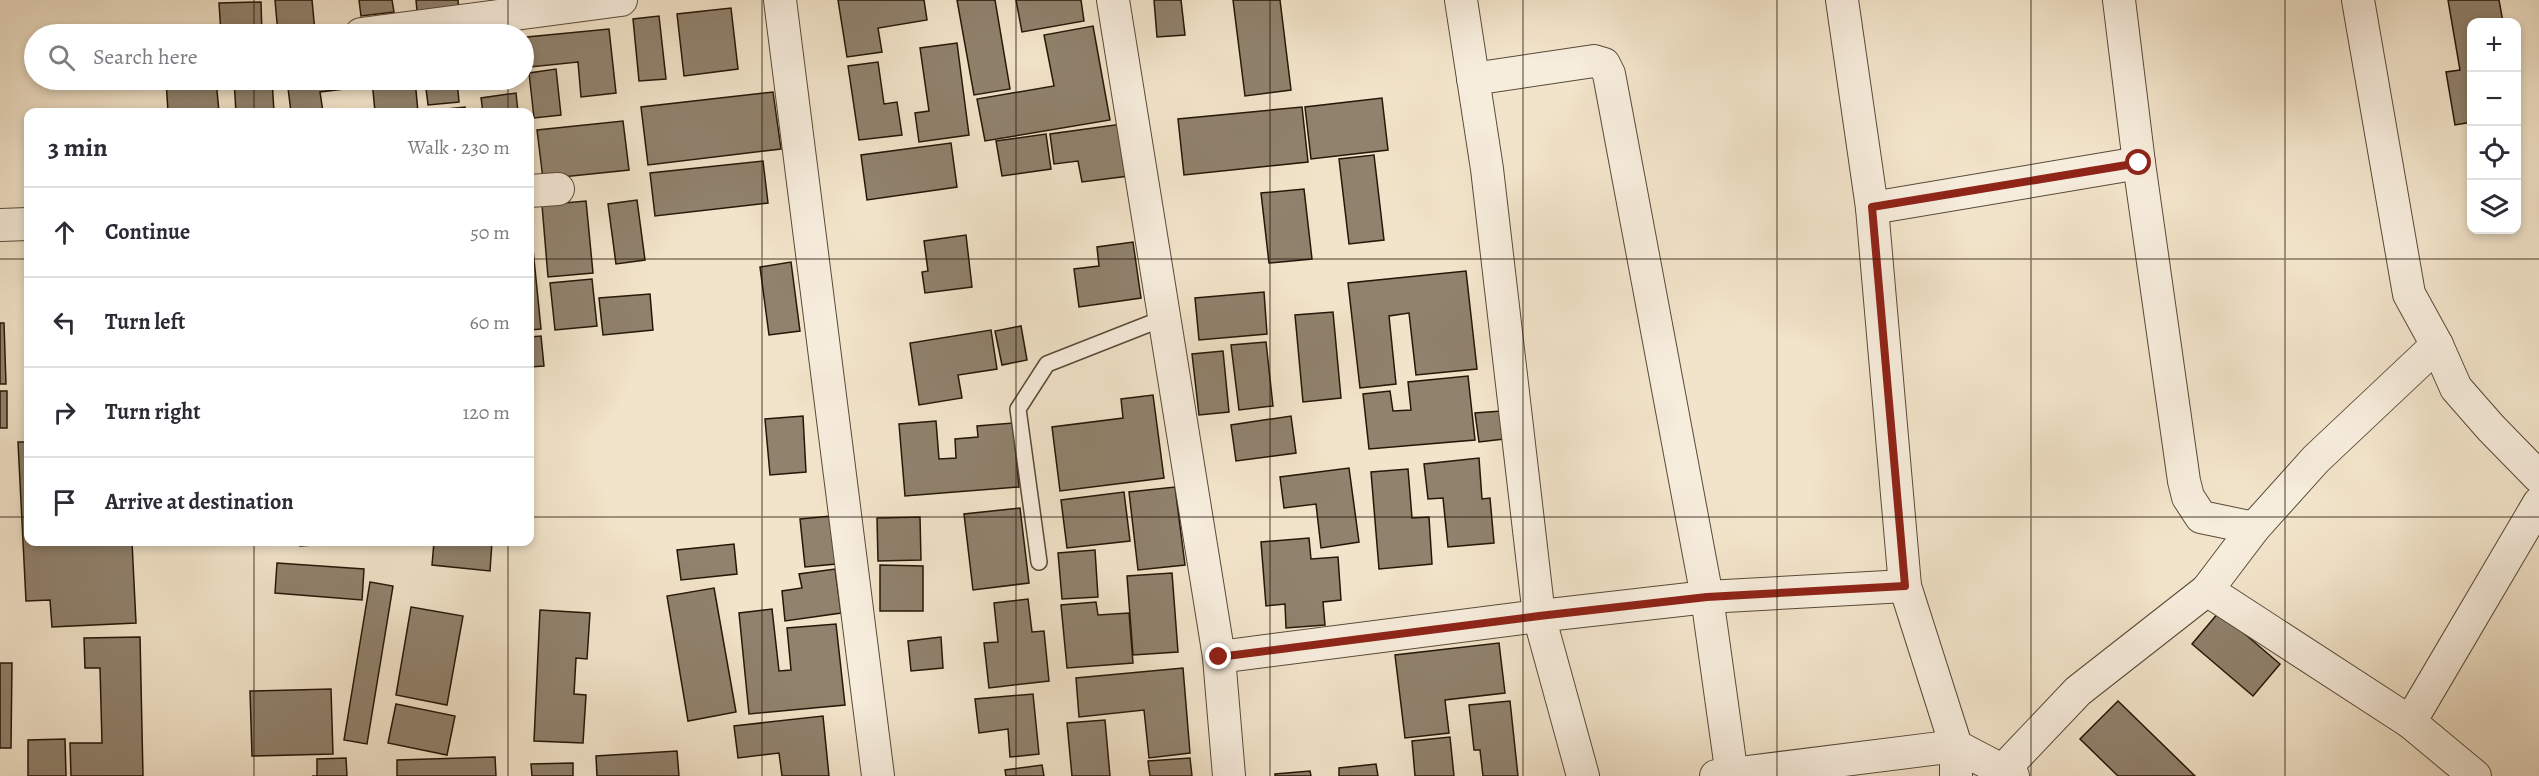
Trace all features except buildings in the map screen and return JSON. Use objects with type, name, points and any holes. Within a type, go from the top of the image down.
[{"type":"street","points":[[437,24],[621,0]]},
{"type":"street","points":[[780,0],[878,776]]},
{"type":"street","points":[[1113,0],[1219,657],[1229,776]]},
{"type":"street","points":[[1461,0],[1487,169],[1539,616],[1582,776]]},
{"type":"street","points":[[1842,0],[1872,207],[1905,586],[1956,761]]},
{"type":"street","points":[[2119,0],[2139,163],[2188,497],[2201,516],[2254,528]]},
{"type":"street","points":[[2358,0],[2409,294],[2437,345],[2456,388],[2539,477]]},
{"type":"street","points":[[1473,79],[1594,61],[1604,64],[1610,74],[1707,597],[1726,775],[1956,761],[2008,773],[2078,691],[2207,590],[2254,528],[2316,459],[2437,345]]},
{"type":"street","points":[[1872,207],[2139,163]]},
{"type":"street","points":[[0,225],[24,224]]},
{"type":"street","points":[[2410,722],[2539,503]]},
{"type":"street","points":[[1219,657],[1707,597],[1905,586]]},
{"type":"street","points":[[2207,590],[2410,722],[2475,776]]},
{"type":"lane","points":[[1039,562],[1018,409],[1047,364],[1164,318]]},
{"type":"route","points":[[1219,657],[1707,597],[1905,586],[1872,207],[2139,163]]}]
